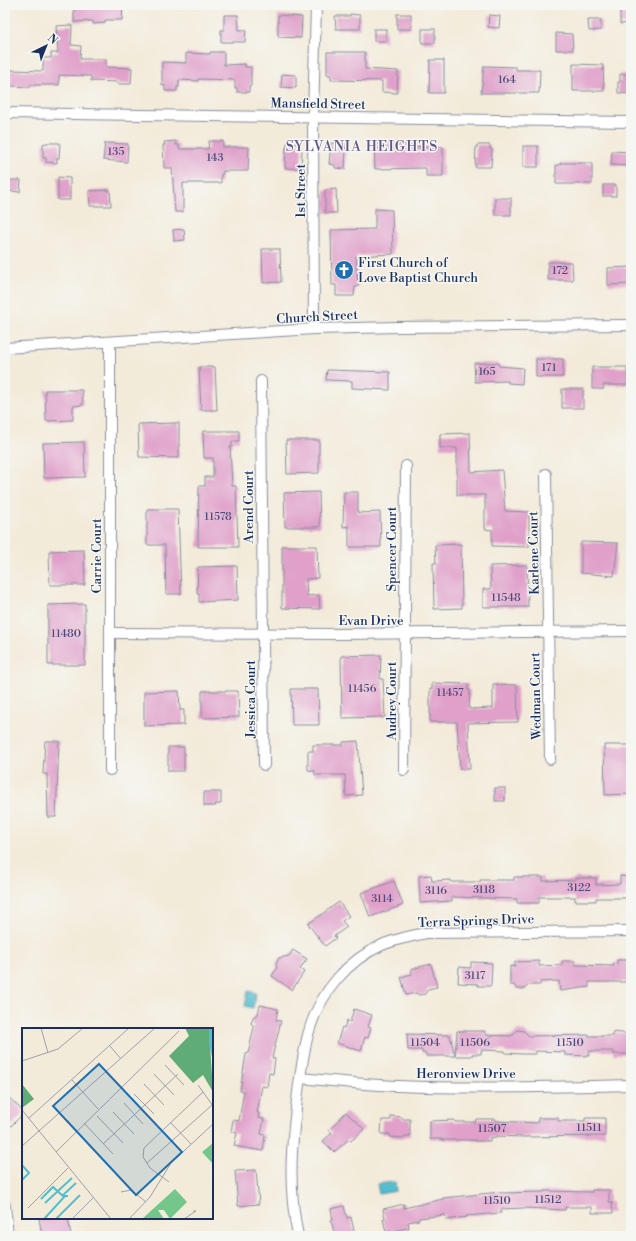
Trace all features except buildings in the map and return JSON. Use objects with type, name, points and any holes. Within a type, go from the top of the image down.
[{"type":"street","name":"1st Street","points":[[314,329],[313,117],[316,5]]},
{"type":"street","name":"Mansfield Street","points":[[5,113],[631,122]]},
{"type":"street","name":"Church Street","points":[[5,348],[314,329],[631,325]]},
{"type":"street","name":"Carrie Court","points":[[110,342],[110,770]]},
{"type":"street","name":"Arend Court","points":[[261,381],[263,634]]},
{"type":"street","name":"Spencer Court","points":[[405,633],[406,466]]},
{"type":"street","name":"Karlene Court","points":[[546,474],[548,632]]},
{"type":"street","name":"Evan Drive","points":[[111,633],[263,634],[631,631]]},
{"type":"street","name":"Wedman Court","points":[[548,632],[550,759]]},
{"type":"street","name":"Audrey Court","points":[[404,770],[405,633]]},
{"type":"street","name":"Jessica Court","points":[[263,634],[264,765]]},
{"type":"street","name":"Terra Springs Drive","points":[[298,1236],[292,1199],[291,1162],[292,1140],[300,1078],[310,1028],[317,1009],[337,979],[351,965],[363,955],[382,945],[403,938],[426,933],[631,931]]},
{"type":"street","name":"Heronview Drive","points":[[300,1078],[398,1086],[495,1088],[631,1085]]},
{"type":"street","points":[[5,1206],[8,1236]]},
{"type":"water","points":[[248,991],[256,993],[253,1008],[245,1006]]},
{"type":"water","points":[[395,1182],[396,1191],[379,1194],[377,1184]]},
{"type":"place","name":"First Church of Love Baptist Church","points":[[344,270]]},
{"type":"district","name":"SYLVANIA HEIGHTS","points":[[362,147]]}]
